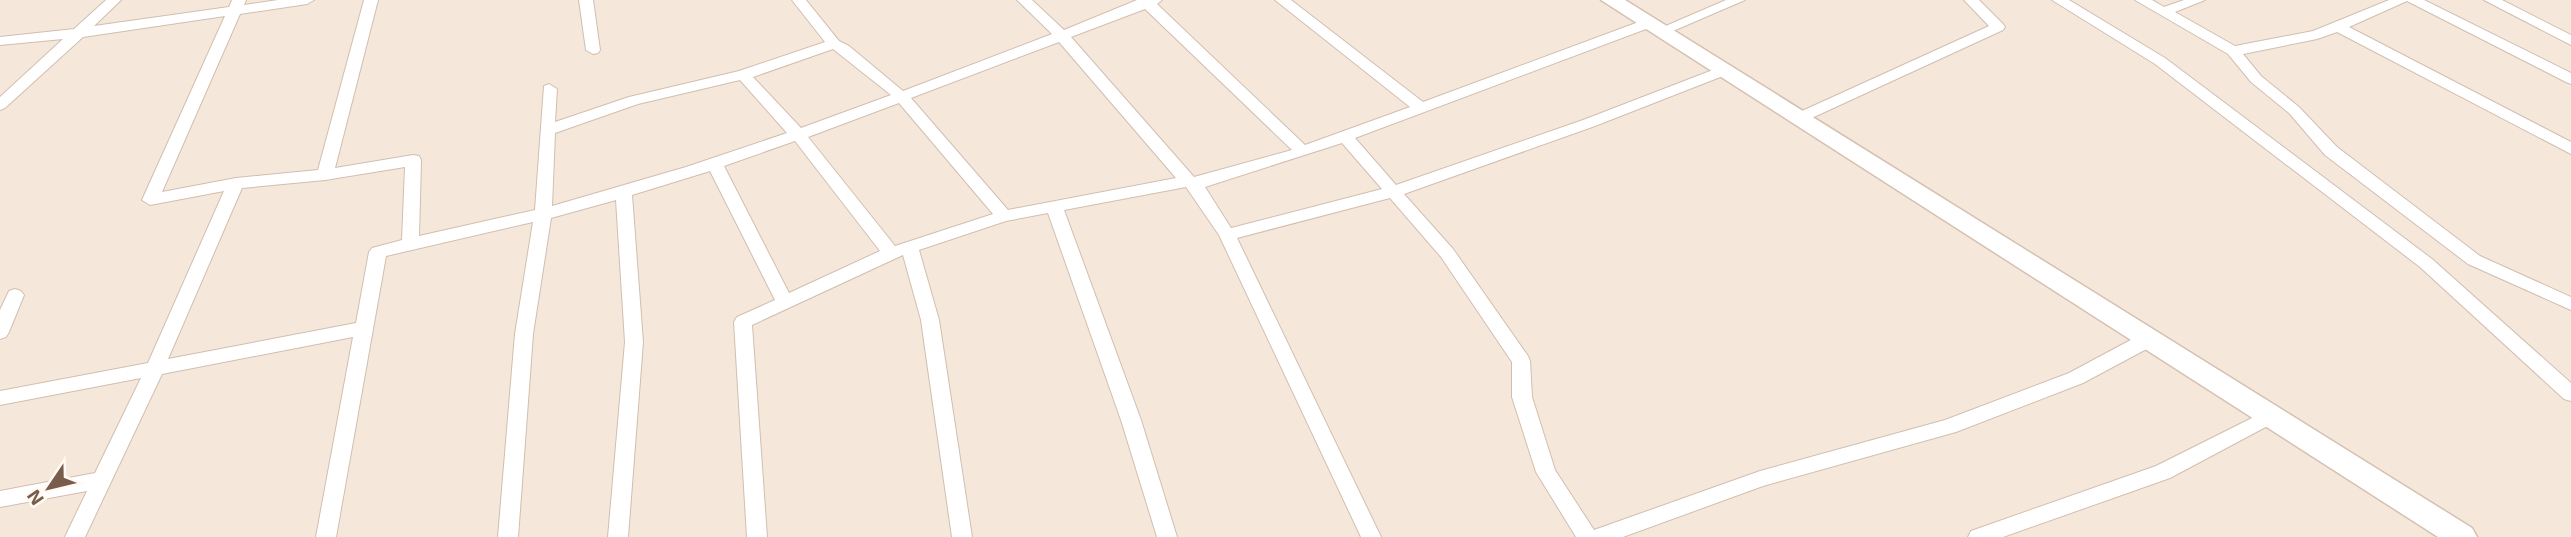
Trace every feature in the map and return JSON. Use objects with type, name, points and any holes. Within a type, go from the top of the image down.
[{"type":"street","points":[[0,105],[114,0]]},
{"type":"street","points":[[0,41],[78,33],[237,5],[307,0]]},
{"type":"street","points":[[325,175],[371,0]]},
{"type":"street","points":[[586,0],[593,50]]},
{"type":"street","points":[[799,0],[834,44],[844,49],[903,98],[1004,216]]},
{"type":"street","points":[[1024,0],[1063,37],[1191,182],[1227,235],[1370,537]]},
{"type":"street","points":[[1282,0],[1420,107]]},
{"type":"street","points":[[1611,0],[2462,537]]},
{"type":"street","points":[[757,537],[743,322],[900,250],[1004,216],[1191,182],[1303,152],[1420,107],[1738,0]]},
{"type":"street","points":[[1797,119],[1998,27],[1971,0]]},
{"type":"street","points":[[2059,0],[2160,61],[2426,263],[2571,394]]},
{"type":"street","points":[[2141,0],[2233,51],[2256,79],[2294,110],[2331,151],[2474,260],[2571,304]]},
{"type":"street","points":[[2163,12],[2198,0]]},
{"type":"street","points":[[2233,51],[2317,35],[2401,0]]},
{"type":"street","points":[[2413,0],[2571,79]]},
{"type":"street","points":[[2491,0],[2571,41]]},
{"type":"street","points":[[326,537],[378,253],[624,193],[903,98],[1149,1],[1303,152]]},
{"type":"street","points":[[237,5],[150,200],[236,183],[325,175],[413,160],[410,244]]},
{"type":"street","points":[[2339,27],[2571,149]]},
{"type":"street","points":[[547,130],[634,100],[743,75],[834,44]]},
{"type":"street","points":[[1227,235],[1393,192],[1589,123],[1723,71]]},
{"type":"street","points":[[743,75],[900,250],[930,320],[962,537]]},
{"type":"street","points":[[508,537],[524,334],[542,212],[549,89]]},
{"type":"street","points":[[1344,136],[1447,253],[1521,361],[1522,397],[1546,472],[1587,537]]},
{"type":"street","points":[[714,163],[785,302]]},
{"type":"street","points":[[75,537],[155,368],[236,183]]},
{"type":"street","points":[[618,537],[634,342],[624,193]]},
{"type":"street","points":[[1054,207],[1130,420],[1167,537]]},
{"type":"street","points":[[0,332],[15,295]]},
{"type":"street","points":[[0,398],[364,328]]},
{"type":"street","points":[[1599,537],[1760,479],[1949,427],[2076,378],[2147,340]]},
{"type":"street","points":[[1978,537],[2163,472],[2268,417]]},
{"type":"street","points":[[0,499],[100,480]]},
{"type":"shaded area","points":[[0,0],[2571,0],[2571,537],[0,537]]}]
